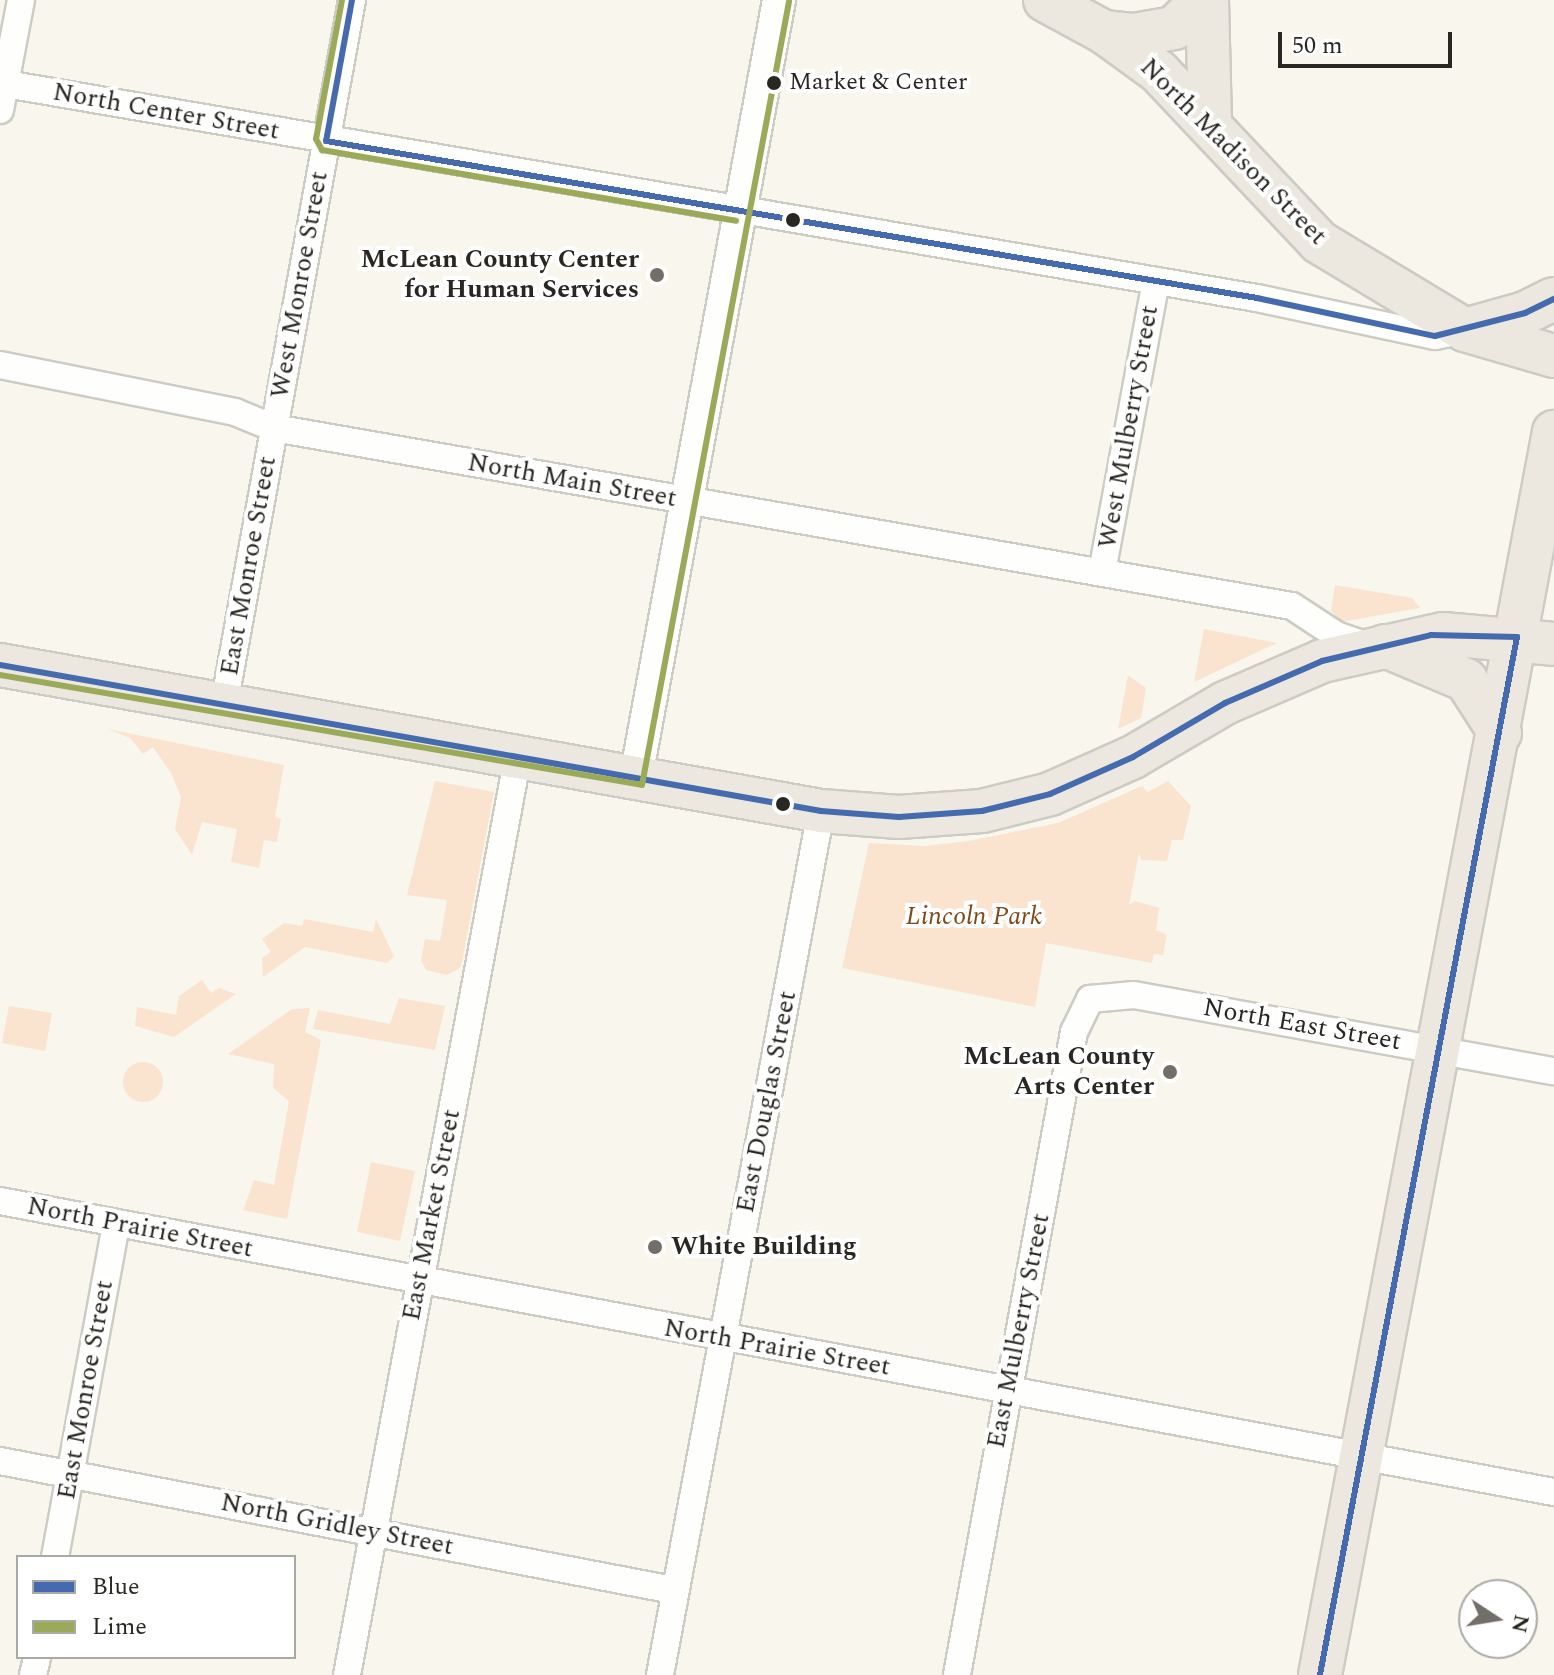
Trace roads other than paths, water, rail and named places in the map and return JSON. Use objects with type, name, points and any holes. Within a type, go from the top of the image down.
[{"type":"main road","name":"North Madison Street","points":[[1045,0],[1104,32],[1159,72],[1319,242],[1465,330],[1554,356]]},
{"type":"main road","points":[[1104,32],[1134,35],[1174,28],[1205,0]]},
{"type":"main road","points":[[1205,0],[1210,123]]},
{"type":"main road","points":[[1465,330],[1525,313],[1554,299]]},
{"type":"main road","points":[[1320,1675],[1358,1456],[1441,1050],[1500,733],[1536,640],[1554,432]]},
{"type":"main road","points":[[0,665],[821,811],[923,817],[1035,798],[1111,769],[1291,671],[1443,634],[1536,640]]},
{"type":"main road","points":[[1380,647],[1466,680],[1500,733]]},
{"type":"street","points":[[0,110],[2,84],[21,0]]},
{"type":"street","name":"West Monroe Street","points":[[274,428],[352,0]]},
{"type":"street","points":[[636,777],[779,0]]},
{"type":"street","name":"North Center Street","points":[[2,84],[1156,281],[1435,336],[1465,330]]},
{"type":"street","name":"West Mulberry Street","points":[[1102,572],[1156,281]]},
{"type":"street","name":"North Main Street","points":[[0,365],[235,412],[274,428],[1292,606],[1336,635],[1380,647]]},
{"type":"street","name":"East Monroe Street","points":[[224,705],[274,428]]},
{"type":"street","name":"East Market Street","points":[[347,1675],[518,756]]},
{"type":"street","name":"East Douglas Street","points":[[660,1675],[673,1590],[821,811]]},
{"type":"street","name":"North East Street","points":[[1098,996],[1134,995],[1554,1071]]},
{"type":"street","name":"East Mulberry Street","points":[[957,1675],[1074,1032],[1085,1005],[1098,996]]},
{"type":"street","name":"North Prairie Street","points":[[0,1201],[1554,1492]]},
{"type":"street","name":"East Monroe Street","points":[[55,1555],[116,1224]]},
{"type":"street","name":"North Gridley Street","points":[[0,1461],[673,1590]]},
{"type":"place","name":"Market & Center","points":[[774,83]]},
{"type":"place","name":"McLean County Center for Human Services","points":[[657,275]]},
{"type":"place","name":"McLean County Arts Center","points":[[1170,1072]]},
{"type":"place","name":"White Building","points":[[655,1247]]},
{"type":"park label","name":"Lincoln Park","points":[[974,917]]}]
